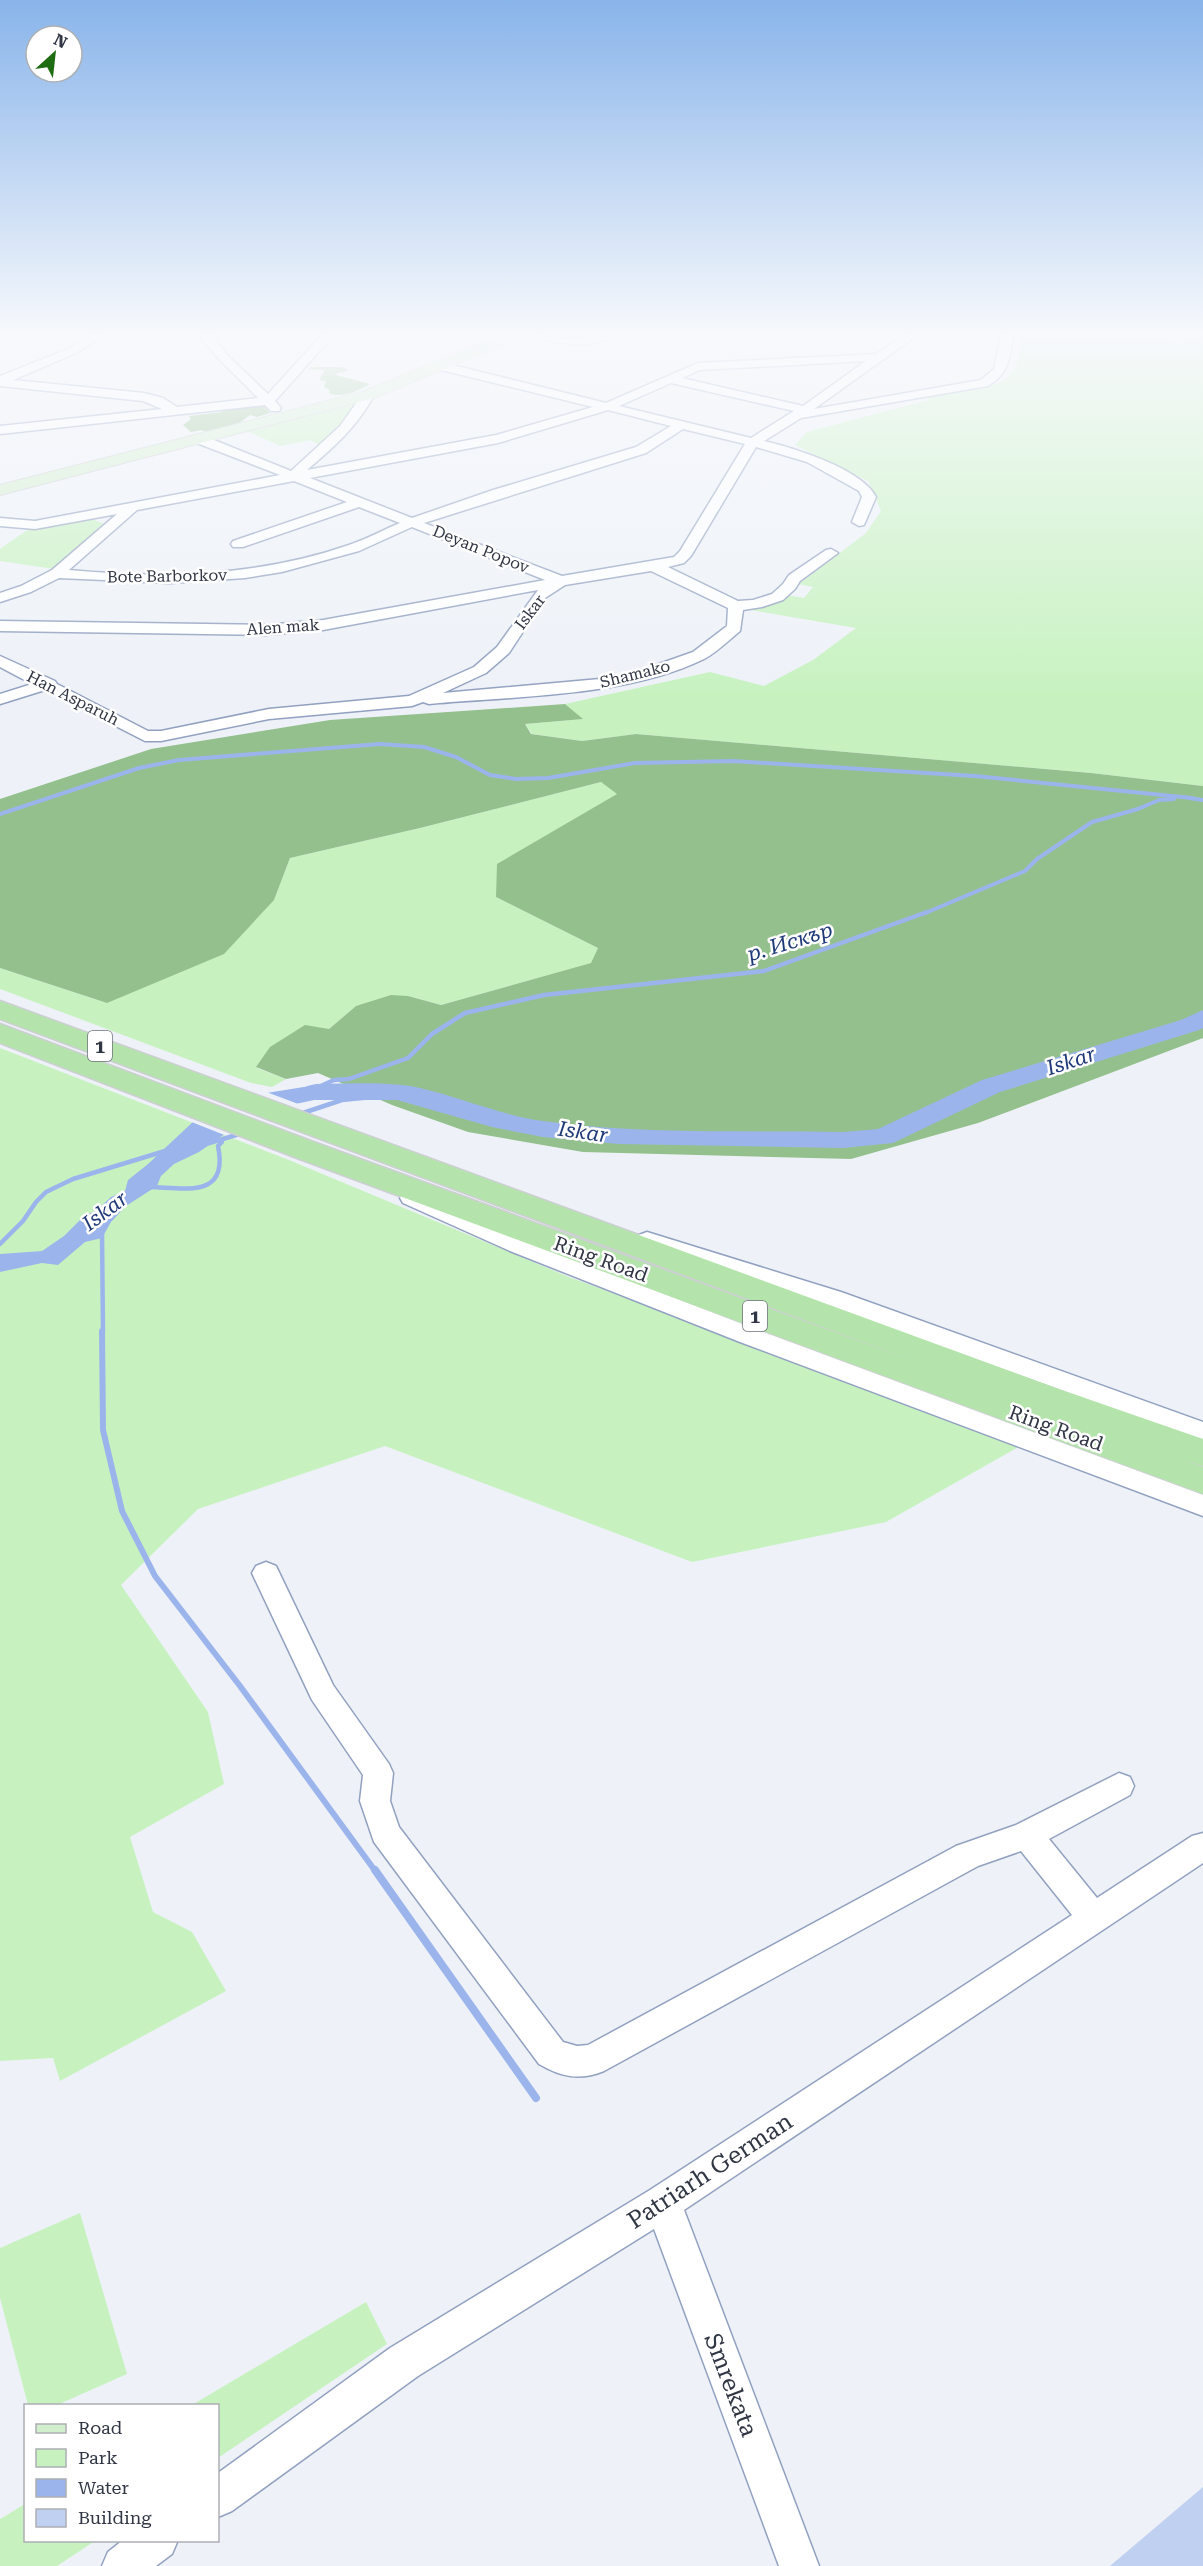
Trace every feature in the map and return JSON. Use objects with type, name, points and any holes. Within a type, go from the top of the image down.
[{"type":"highway","name":"Ring Road","points":[[0,1009],[418,1162],[1035,1394],[1203,1453]]},
{"type":"highway","name":"Ring Road","points":[[0,1033],[308,1151],[1203,1481]]},
{"type":"main road","points":[[0,490],[134,456]]},
{"type":"street","name":"Deyan Popov","points":[[241,456],[561,581]]},
{"type":"street","points":[[292,476],[315,456]]},
{"type":"street","points":[[0,522],[35,525],[405,456]]},
{"type":"street","name":"Bote Barborkov","points":[[57,573],[100,578],[155,579],[205,578],[266,570],[354,548],[413,522],[627,456]]},
{"type":"street","name":"Iskar","points":[[145,736],[161,736],[269,714],[412,700],[480,670],[503,650],[540,595],[561,581],[679,560],[686,553],[744,456]]},
{"type":"street","points":[[803,456],[813,459],[865,489],[869,497],[860,522]]},
{"type":"street","points":[[238,544],[360,502]]},
{"type":"street","points":[[0,598],[26,589],[57,573],[132,508]]},
{"type":"street","points":[[653,566],[736,606],[760,604],[776,598],[792,584],[794,578],[831,553]]},
{"type":"street","name":"Alen mak","points":[[0,626],[265,630],[323,625],[561,581]]},
{"type":"street","name":"Shamako","points":[[412,700],[611,683],[644,675],[699,655],[721,640],[735,628],[736,606]]},
{"type":"street","name":"Han Asparuh","points":[[0,661],[49,684],[145,736]]},
{"type":"street","points":[[0,699],[49,684]]},
{"type":"street","points":[[308,1151],[518,1246],[748,1336],[1203,1506]]},
{"type":"street","points":[[418,1162],[650,1241],[832,1298],[1203,1432]]},
{"type":"street","points":[[266,1573],[322,1692],[378,1773],[375,1801],[385,1833],[501,1986],[541,2043],[563,2060],[577,2062],[598,2057],[967,1856],[1027,1835],[1119,1786]]},
{"type":"street","points":[[1027,1835],[1094,1918]]},
{"type":"street","name":"Patriarh German","points":[[219,2496],[404,2362],[663,2204],[1203,1846]]},
{"type":"street","name":"Smrekata","points":[[663,2204],[799,2566]]},
{"type":"street","points":[[122,2566],[157,2542]]},
{"type":"green space","points":[[817,456],[1203,456],[1203,786],[1091,773],[636,734],[582,741],[532,734],[525,724],[582,719],[565,704],[710,672],[764,686],[813,660],[856,628],[751,610],[785,595],[804,598],[813,587],[799,584],[866,533],[881,511],[868,481]]},
{"type":"green space","points":[[91,519],[105,524],[54,569],[0,561],[0,549],[27,530]]},
{"type":"green space","points":[[565,704],[583,719],[525,724],[531,734],[582,741],[636,734],[1091,773],[1203,786],[1203,1038],[978,1123],[851,1159],[583,1152],[468,1132],[392,1105],[318,1073],[286,1079],[256,1067],[270,1047],[305,1025],[329,1029],[356,1006],[391,995],[408,996],[441,1005],[591,963],[598,948],[496,897],[497,864],[617,794],[601,782],[290,858],[274,900],[224,954],[107,1003],[0,968],[0,799],[151,749],[330,720]]},
{"type":"green space","points":[[601,782],[618,794],[496,897],[598,948],[592,963],[441,1005],[408,996],[356,1006],[329,1029],[257,1068],[286,1079],[272,1087],[251,1083],[0,989],[0,968],[107,1003],[274,900],[290,858]]},
{"type":"green space","points":[[0,1048],[289,1160],[569,1277],[1022,1445],[886,1522],[692,1562],[385,1446],[198,1509],[121,1585],[208,1712],[224,1784],[130,1837],[153,1912],[192,1932],[226,1991],[60,2081],[53,2058],[0,2061]]},
{"type":"green space","points":[[80,2213],[127,2374],[59,2404],[28,2404],[0,2298],[0,2248]]},
{"type":"green space","points":[[366,2302],[387,2344],[219,2457],[219,2404],[194,2404]]},
{"type":"green space","points":[[24,2505],[24,2542],[93,2542],[57,2566],[0,2566],[0,2519]]},
{"type":"water","points":[[310,1086],[356,1091],[263,1111],[242,1122],[199,1152],[174,1164],[161,1176],[157,1186],[126,1206],[111,1222],[102,1238],[85,1242],[58,1265],[42,1263],[0,1272],[0,1254],[42,1251],[64,1236],[85,1215],[96,1211],[111,1197],[125,1191],[128,1180],[196,1119],[254,1095]]},
{"type":"pier","points":[[261,1090],[301,1105],[264,1114],[227,1136],[189,1121],[218,1103]]},
{"type":"building","points":[[1203,2487],[1203,2566],[1110,2566]]},
{"type":"waterway","points":[[0,814],[139,768],[179,760],[380,744],[424,747],[456,757],[490,775],[516,779],[548,778],[635,763],[733,761],[975,776],[1192,798]]},
{"type":"waterway","name":"р. Искър","points":[[1189,798],[1203,800]]},
{"type":"waterway","name":"р. Искър","points":[[923,914],[1025,871],[1037,859],[1092,822],[1138,809],[1159,800],[1174,799]]},
{"type":"waterway","name":"р. Искър","points":[[312,1090],[334,1080],[349,1079],[408,1058],[432,1034],[465,1013],[544,995],[764,971],[927,912]]},
{"type":"waterway","name":"Iskar","points":[[316,1092],[397,1092],[419,1096],[492,1119],[543,1129],[619,1136],[843,1140],[883,1137],[991,1086],[1190,1025],[1203,1018]]},
{"type":"waterway","points":[[297,1115],[342,1100],[383,1096],[397,1092]]},
{"type":"waterway","points":[[206,1144],[243,1133]]},
{"type":"waterway","points":[[150,1187],[190,1188],[211,1183],[217,1175],[220,1163],[218,1146],[222,1142]]},
{"type":"waterway","points":[[0,1244],[23,1221],[46,1192],[73,1179],[165,1151]]},
{"type":"waterway","points":[[102,1233],[103,1332]]},
{"type":"waterway","points":[[102,1331],[103,1430],[122,1511],[155,1576],[240,1686],[376,1872]]},
{"type":"waterway","points":[[375,1870],[536,2098]]}]
